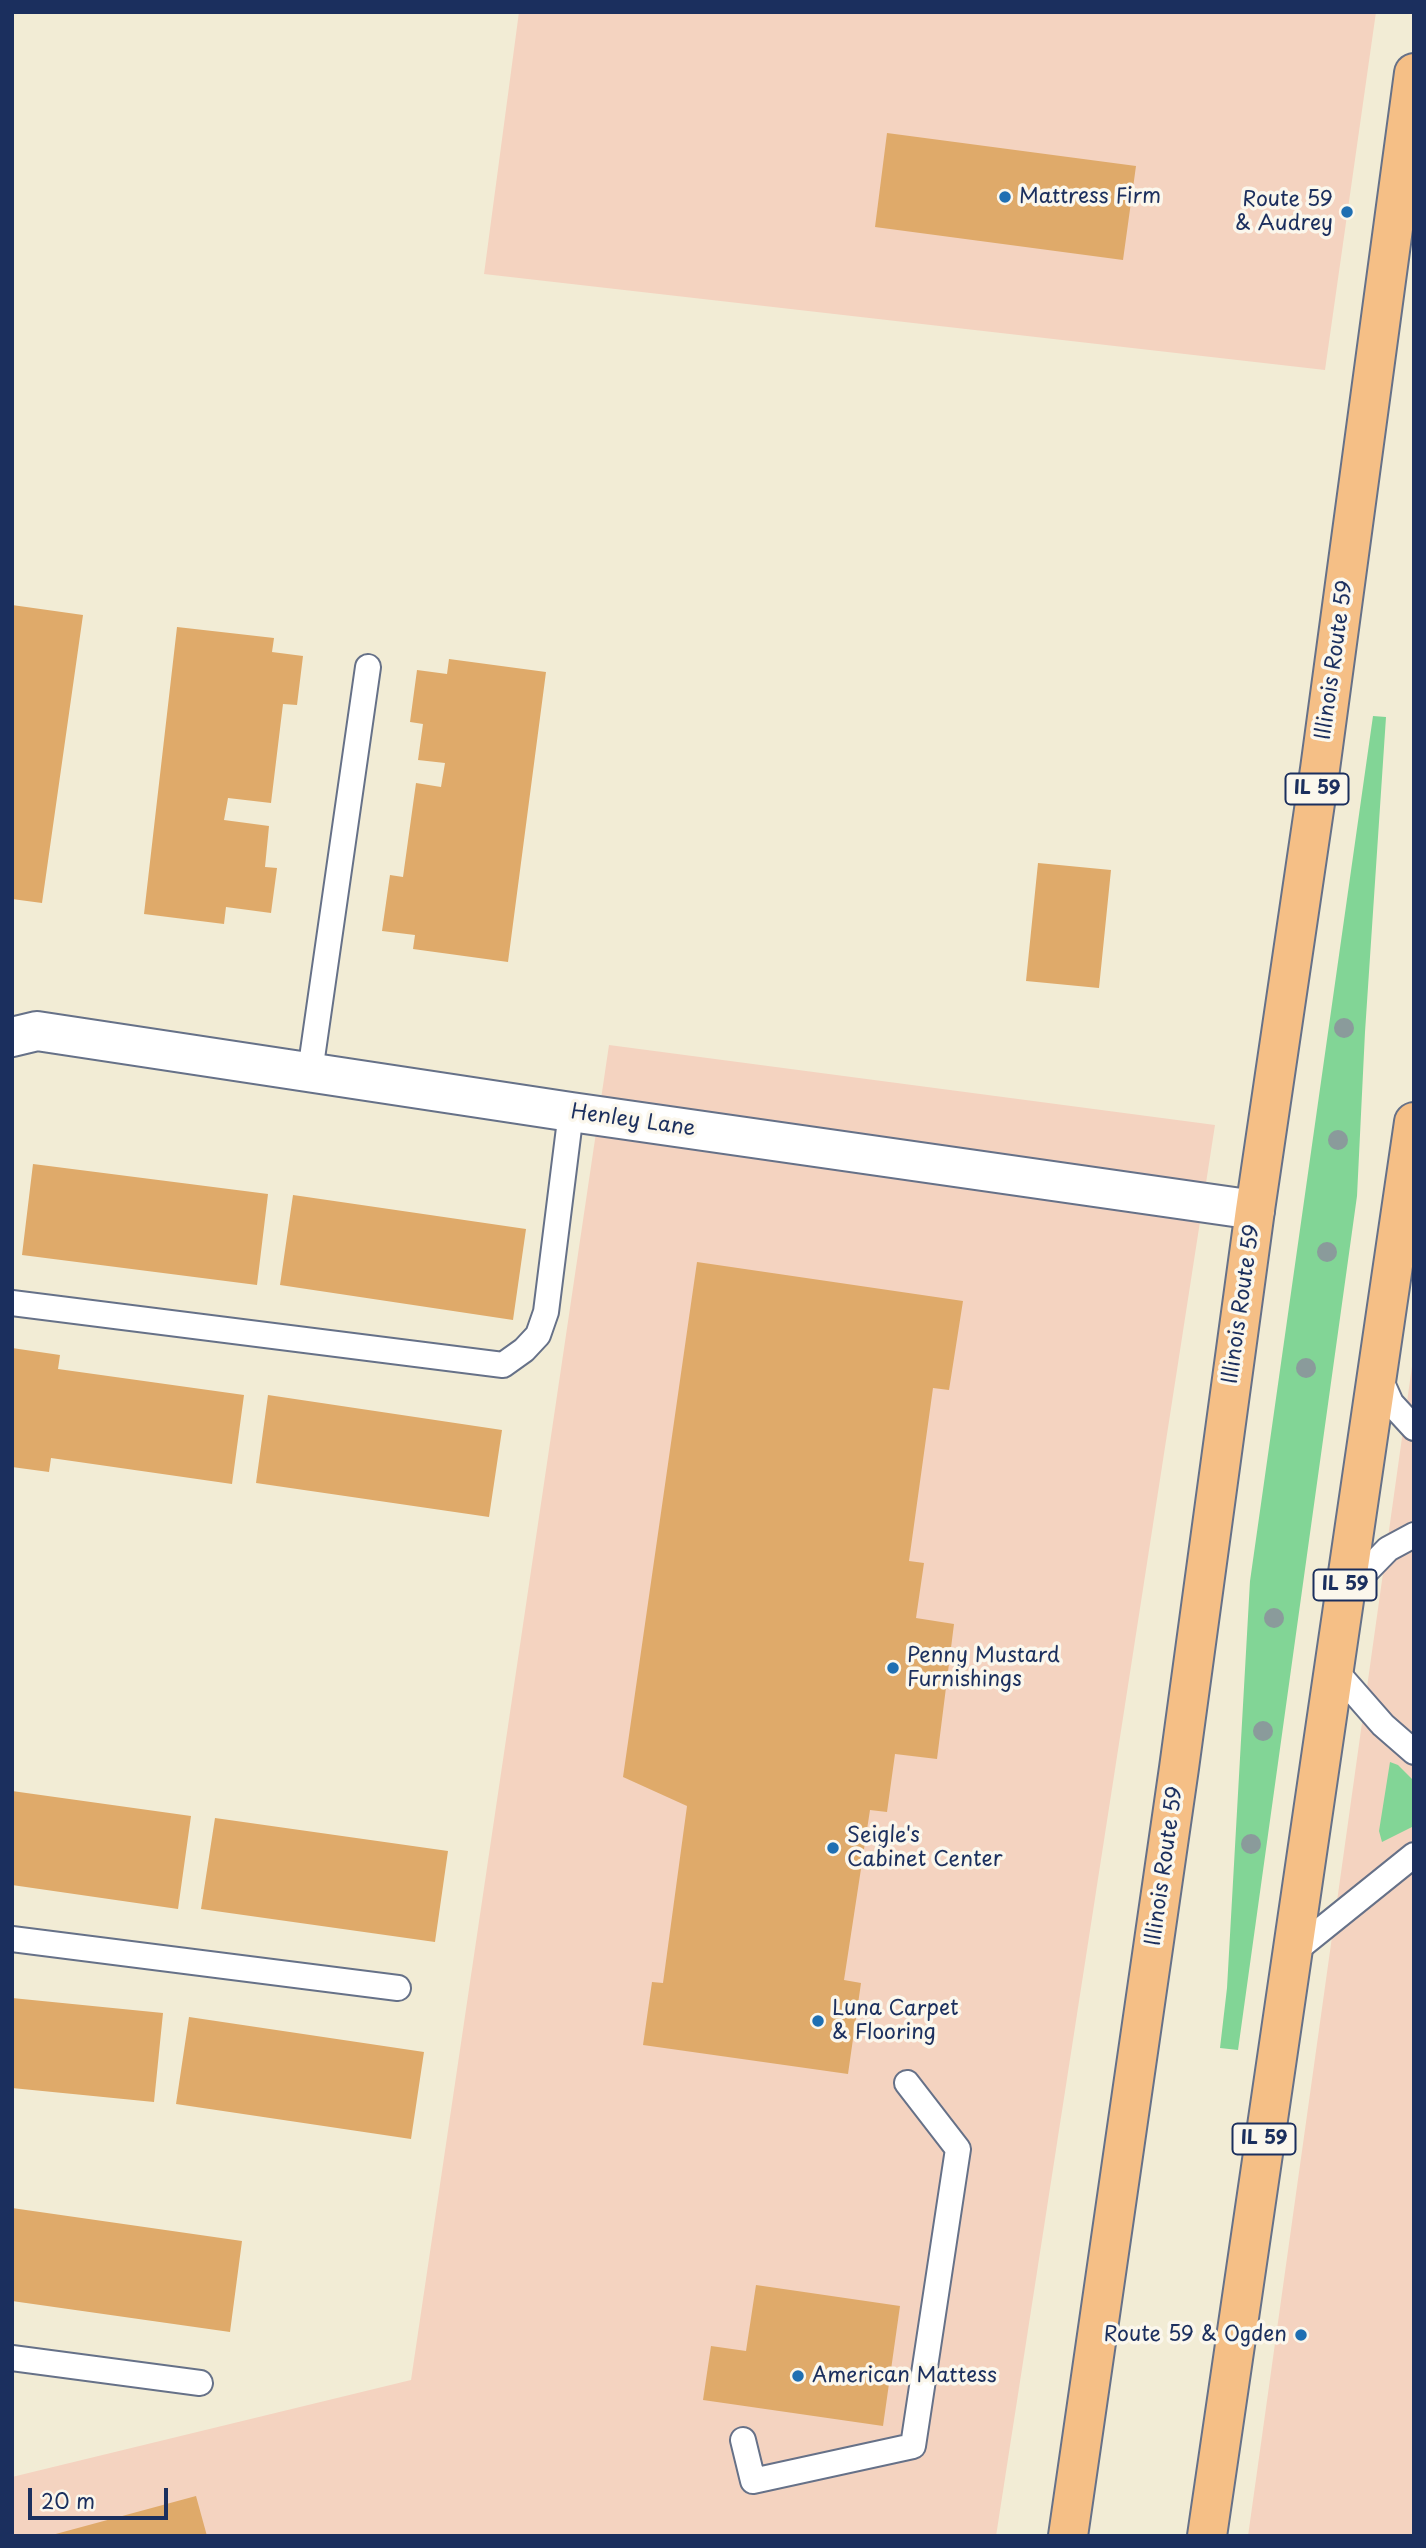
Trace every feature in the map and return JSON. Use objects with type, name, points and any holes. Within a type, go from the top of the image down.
[{"type":"main road","name":"Illinois Route 59","points":[[1069,2536],[1181,1755],[1255,1210],[1320,769],[1414,73]]},
{"type":"main road","name":"IL 59","points":[[1207,2536],[1414,1122]]},
{"type":"street","name":"Henley Lane","points":[[12,1037],[37,1031],[571,1112],[1255,1210]]},
{"type":"lane","points":[[310,1072],[368,667]]},
{"type":"lane","points":[[12,1303],[503,1364],[524,1350],[538,1335],[547,1312],[571,1112]]},
{"type":"lane","points":[[1377,1370],[1391,1403],[1414,1428]]},
{"type":"lane","points":[[1343,1595],[1388,1549],[1414,1535]]},
{"type":"lane","points":[[1333,1668],[1383,1726],[1414,1752]]},
{"type":"lane","points":[[1291,1954],[1414,1855]]},
{"type":"lane","points":[[12,1939],[398,1988]]},
{"type":"lane","points":[[743,2440],[753,2481],[913,2446],[958,2149],[907,2083]]},
{"type":"lane","points":[[12,2358],[200,2383]]},
{"type":"shaded area","points":[[519,12],[1376,12],[1325,370],[484,274]]},
{"type":"shaded area","points":[[609,1045],[1215,1125],[996,2536],[12,2536],[12,2477],[411,2380]]},
{"type":"shaded area","points":[[1414,1352],[1414,2536],[1248,2536]]},
{"type":"green space","points":[[1373,716],[1386,717],[1357,1196],[1238,2050],[1220,2048],[1227,1988],[1250,1581]]},
{"type":"green space","points":[[1390,1762],[1398,1765],[1414,1781],[1414,1826],[1382,1842],[1379,1831]]},
{"type":"building","name":"Mattress Firm","points":[[887,133],[1136,166],[1123,260],[875,227]]},
{"type":"building","points":[[12,605],[83,615],[42,903],[12,899]]},
{"type":"building","points":[[177,627],[274,638],[272,652],[303,656],[297,705],[283,704],[271,803],[228,798],[224,820],[269,826],[265,867],[277,868],[271,913],[226,907],[224,924],[144,914]]},
{"type":"building","points":[[449,659],[546,672],[508,962],[413,949],[415,935],[382,931],[390,875],[403,877],[416,783],[441,787],[445,763],[418,760],[423,724],[410,722],[417,670],[447,674]]},
{"type":"building","points":[[1038,863],[1111,870],[1099,988],[1026,981]]},
{"type":"building","points":[[33,1164],[268,1194],[257,1285],[22,1255]]},
{"type":"building","points":[[293,1195],[526,1229],[513,1320],[280,1285]]},
{"type":"building","points":[[697,1262],[963,1301],[949,1390],[933,1388],[909,1561],[924,1563],[916,1618],[954,1624],[937,1759],[895,1754],[887,1812],[870,1810],[844,1980],[861,1983],[848,2074],[643,2045],[652,1982],[663,1983],[687,1806],[623,1777]]},
{"type":"building","points":[[12,1348],[60,1355],[58,1369],[244,1395],[232,1484],[51,1458],[49,1472],[12,1467]]},
{"type":"building","points":[[268,1395],[502,1430],[489,1517],[256,1483]]},
{"type":"building","points":[[12,1791],[191,1816],[178,1909],[12,1885]]},
{"type":"building","points":[[215,1818],[448,1851],[435,1942],[201,1909]]},
{"type":"building","points":[[12,1998],[163,2013],[154,2102],[12,2088]]},
{"type":"building","points":[[189,2017],[424,2052],[411,2139],[176,2104]]},
{"type":"building","points":[[12,2208],[242,2241],[230,2332],[12,2301]]},
{"type":"building","name":"American Mattess","points":[[756,2285],[900,2306],[883,2426],[703,2400],[711,2346],[746,2351]]},
{"type":"building","points":[[196,2496],[207,2536],[52,2536],[52,2535]]},
{"type":"place","name":"Mattress Firm","points":[[1005,197]]},
{"type":"place","name":"Route 59 & Audrey","points":[[1347,212]]},
{"type":"place","name":"Penny Mustard Furnishings","points":[[893,1668]]},
{"type":"place","name":"Seigle's Cabinet Center","points":[[833,1848]]},
{"type":"place","name":"Luna Carpet & Flooring","points":[[818,2021]]},
{"type":"place","name":"Route 59 & Ogden","points":[[1301,2335]]},
{"type":"place","name":"American Mattess","points":[[798,2376]]}]
